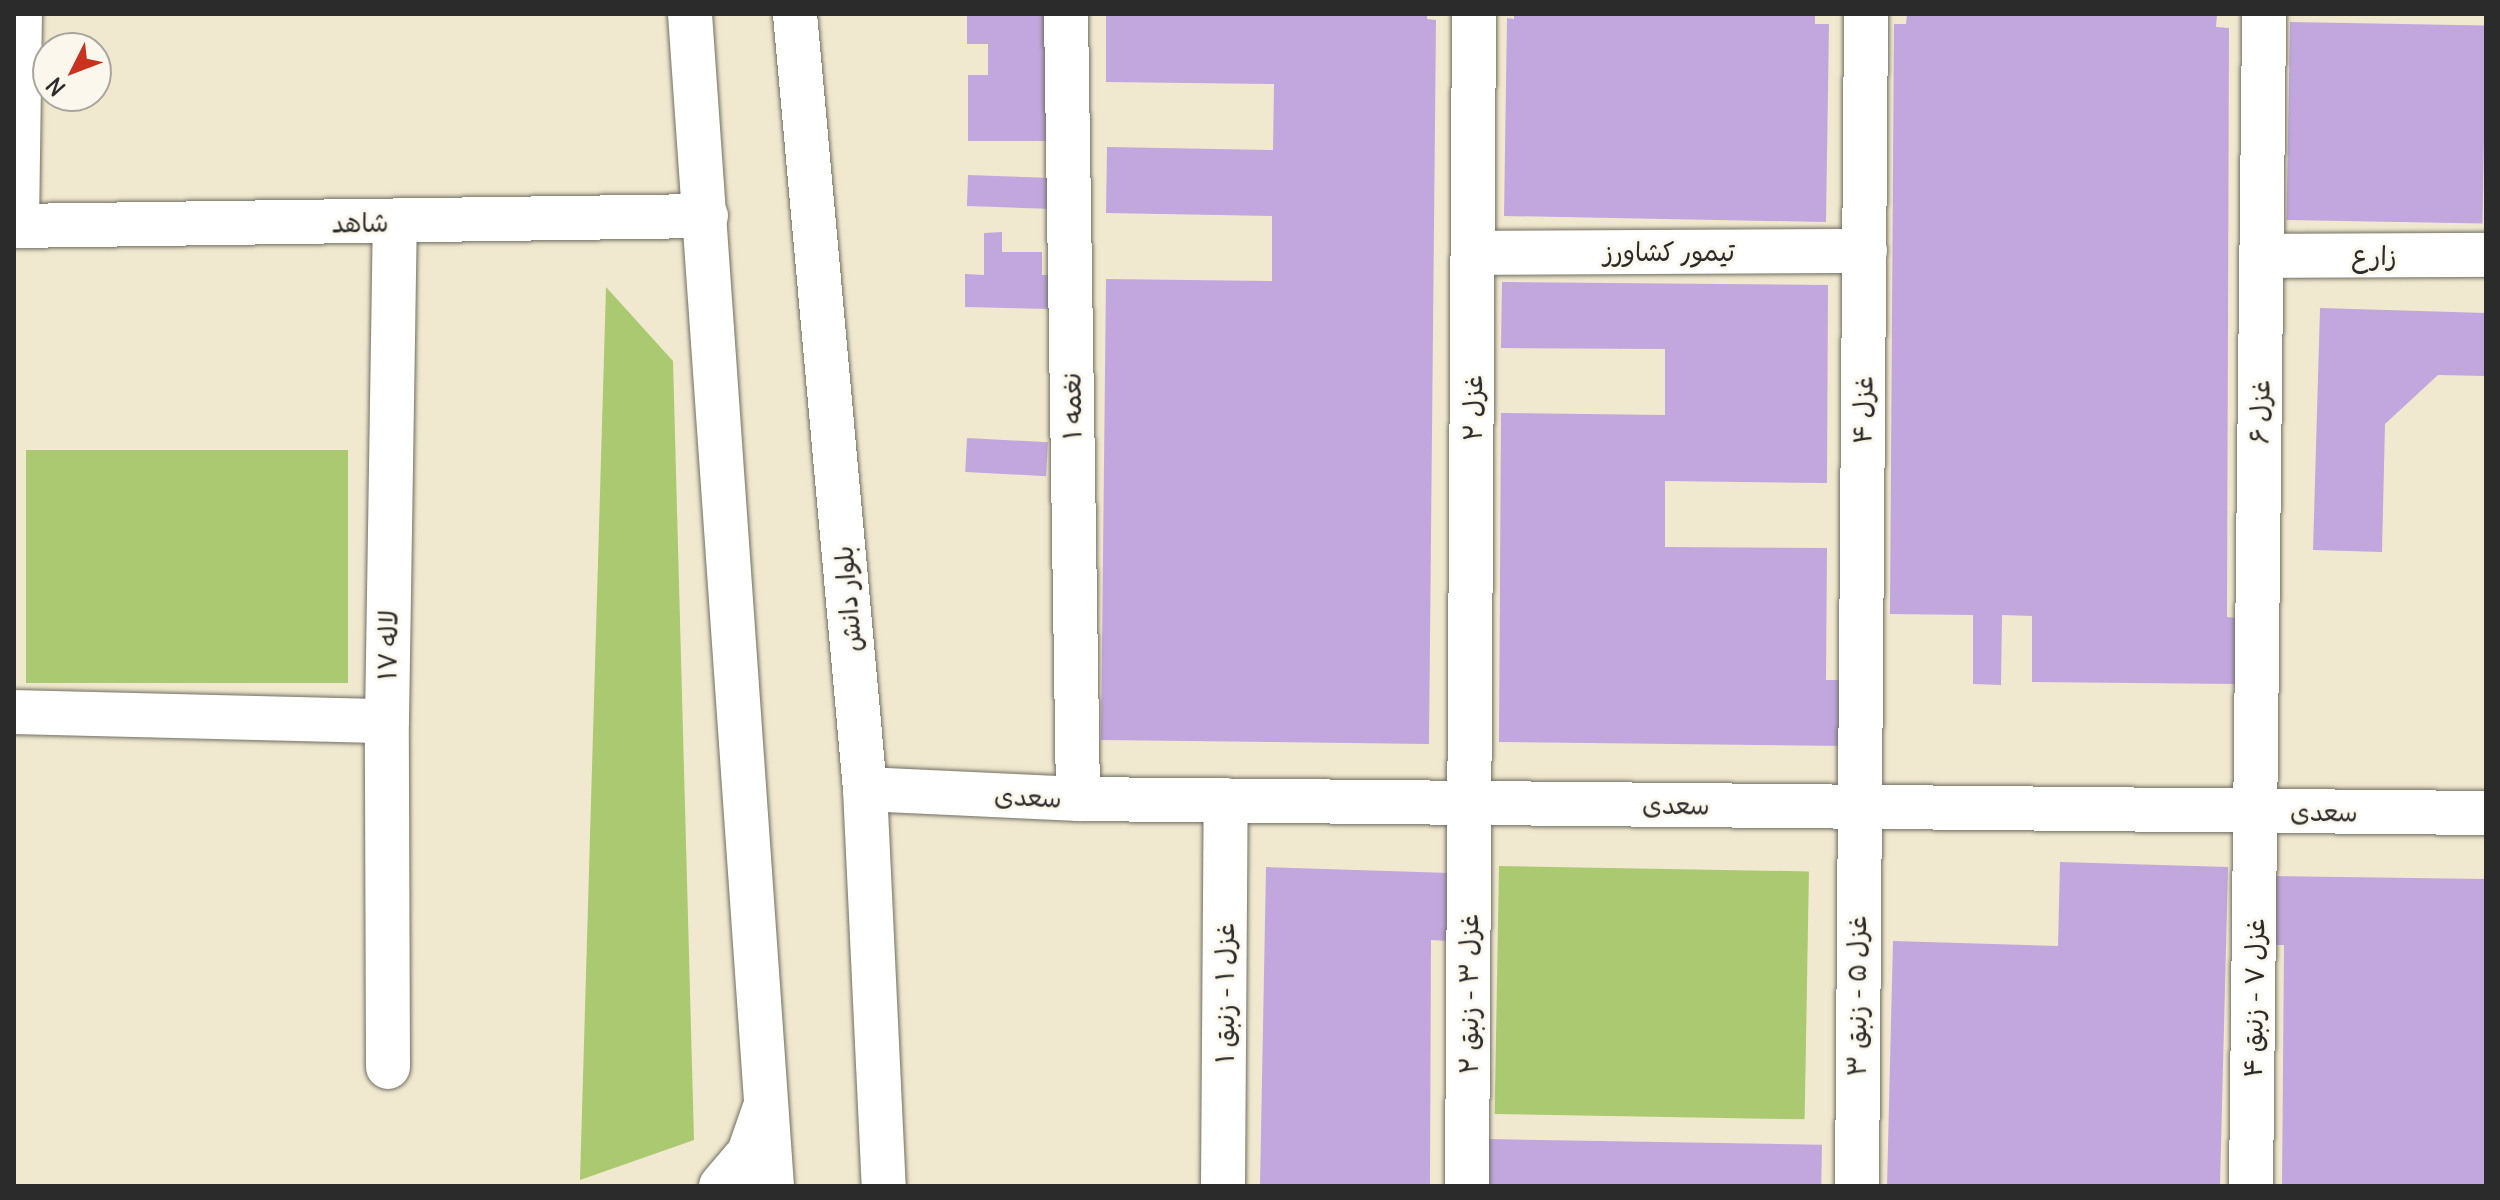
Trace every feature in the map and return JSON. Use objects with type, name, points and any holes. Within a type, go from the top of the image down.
[{"type":"street","points":[[16,226],[20,14]]},
{"type":"street","points":[[690,14],[772,1186]]},
{"type":"street","name":"بلوار دانش","points":[[795,14],[865,789],[884,1186]]},
{"type":"street","name":"نغمه ۱","points":[[1066,14],[1078,799]]},
{"type":"street","name":"غزل ۲","points":[[1470,803],[1474,14]]},
{"type":"street","name":"غزل ۴","points":[[1858,807],[1866,14]]},
{"type":"street","name":"غزل ۶","points":[[2256,811],[2264,14]]},
{"type":"street","name":"شاهد","points":[[16,226],[395,223],[706,216]]},
{"type":"street","name":"لاله ۱۷","points":[[388,1067],[387,721],[395,223]]},
{"type":"street","name":"تیمور کشاورز","points":[[1474,253],[1865,251]]},
{"type":"street","name":"زارع","points":[[2261,256],[2486,255]]},
{"type":"street","points":[[14,712],[387,721]]},
{"type":"street","name":"سعدی","points":[[865,789],[1078,799],[2486,813]]},
{"type":"street","name":"غزل ۱ - زنبق ۱","points":[[1223,1186],[1226,800]]},
{"type":"street","name":"غزل ۳ - زنبق ۲","points":[[1467,1186],[1470,803]]},
{"type":"street","name":"غزل ۵ - زنبق ۳","points":[[1857,1186],[1858,807]]},
{"type":"street","name":"غزل ۷ - زنبق ۴","points":[[2251,1186],[2256,811]]},
{"type":"street","points":[[721,1186],[749,1153],[766,1104]]},
{"type":"green space","points":[[606,287],[673,361],[694,1140],[580,1180]]},
{"type":"green space","points":[[26,450],[348,450],[348,683],[26,683]]},
{"type":"green space","points":[[1499,866],[1809,871],[1805,1119],[1495,1114]]},
{"type":"building","points":[[967,14],[1059,14],[1061,141],[968,141],[968,75],[988,75],[988,44],[967,44]]},
{"type":"building","points":[[1427,14],[1427,19],[1436,20],[1429,744],[1101,740],[1106,279],[1272,281],[1272,216],[1106,213],[1107,147],[1273,150],[1274,84],[1106,82],[1106,16]]},
{"type":"building","points":[[1514,14],[1815,14],[1815,24],[1829,24],[1826,222],[1504,216],[1507,18],[1514,19]]},
{"type":"building","points":[[1907,14],[2217,14],[2216,27],[2229,28],[2227,617],[2236,618],[2235,684],[2032,682],[2032,616],[2002,615],[2001,685],[1973,684],[1973,615],[1890,614],[1894,24],[1906,24]]},
{"type":"building","points":[[2290,22],[2486,25],[2483,223],[2287,220]]},
{"type":"building","points":[[968,175],[1054,178],[1053,209],[967,206]]},
{"type":"building","points":[[1002,232],[1002,252],[1042,252],[1042,275],[1050,275],[1050,309],[965,307],[965,274],[984,275],[984,233]]},
{"type":"building","points":[[1502,282],[1828,285],[1827,483],[1665,481],[1665,547],[1827,548],[1826,680],[1852,680],[1851,746],[1499,742],[1501,413],[1665,415],[1665,349],[1501,348]]},
{"type":"building","points":[[2320,308],[2486,313],[2486,376],[2438,375],[2385,424],[2382,552],[2313,550]]},
{"type":"building","points":[[967,438],[1048,442],[1046,476],[965,472]]},
{"type":"building","points":[[2060,862],[2228,867],[2220,1186],[1887,1186],[1893,941],[2058,946]]},
{"type":"building","points":[[1266,867],[1450,873],[1448,941],[1431,940],[1430,1186],[1260,1186]]},
{"type":"building","points":[[2265,876],[2486,879],[2486,1186],[2282,1186],[2284,945],[2265,945]]},
{"type":"building","points":[[1488,1139],[1822,1145],[1821,1186],[1487,1186]]}]
